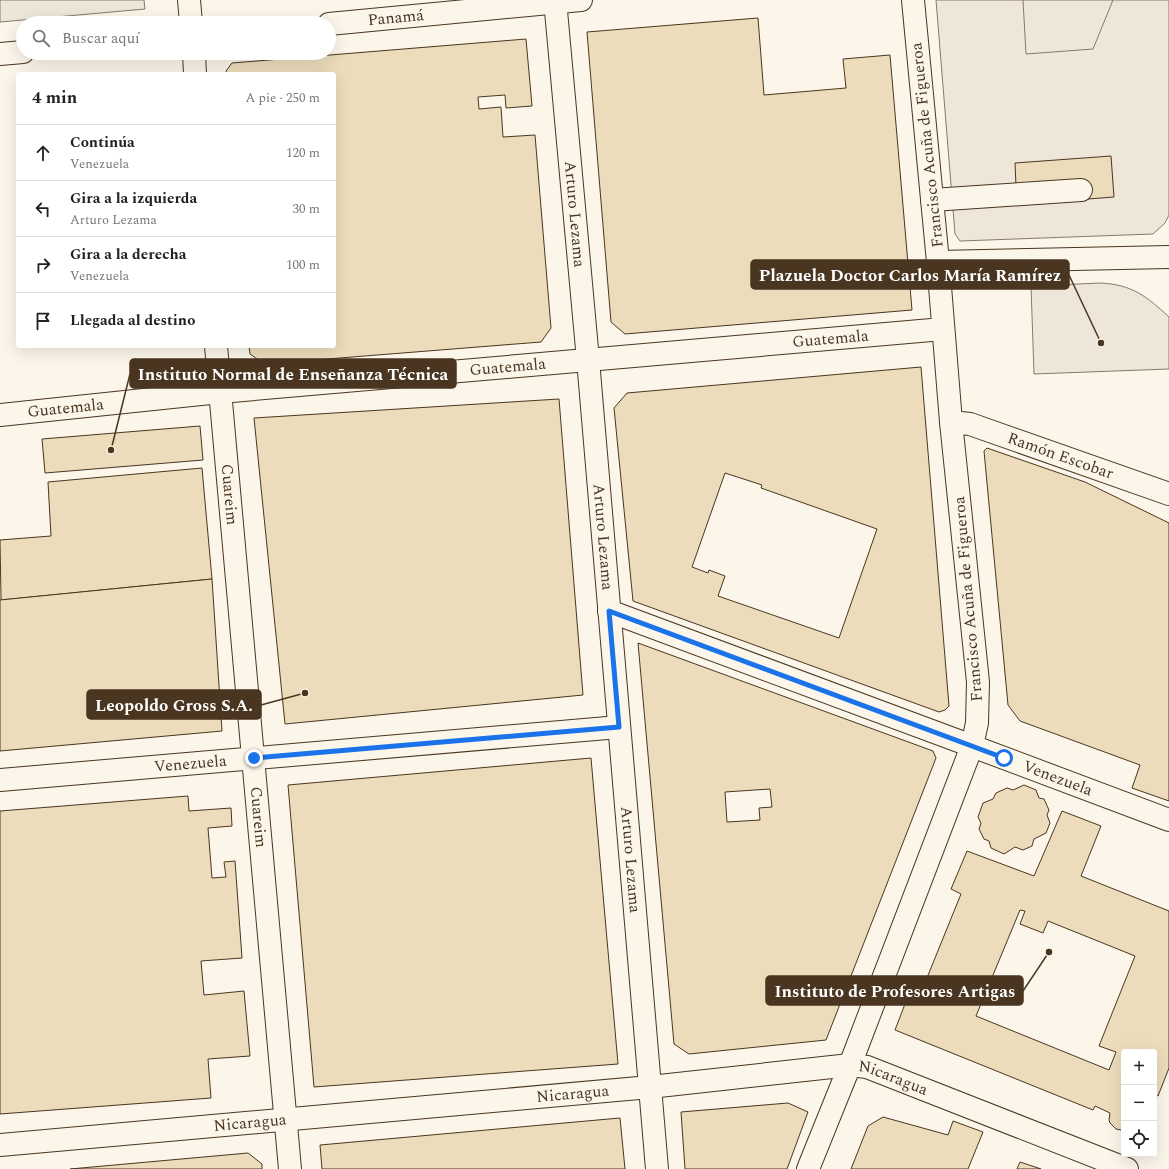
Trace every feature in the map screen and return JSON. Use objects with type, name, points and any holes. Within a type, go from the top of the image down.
[{"type":"street","points":[[189,0],[190,16]]},
{"type":"street","name":"Panamá","points":[[336,23],[556,1],[581,0]]},
{"type":"street","name":"Francisco Acuña de Figueroa","points":[[808,1169],[850,1065],[972,746],[977,723],[978,682],[951,422],[938,262],[913,0]]},
{"type":"street","name":"Arturo Lezama","points":[[556,1],[657,1169]]},
{"type":"street","points":[[0,54],[16,53]]},
{"type":"street","points":[[194,60],[195,72]]},
{"type":"street","points":[[932,200],[1081,190]]},
{"type":"street","points":[[938,262],[1169,257]]},
{"type":"street","name":"Guatemala","points":[[0,415],[220,392],[944,329]]},
{"type":"street","name":"Cuareim","points":[[216,348],[290,1169]]},
{"type":"street","name":"Ramón Escobar","points":[[951,422],[970,424],[1169,494]]},
{"type":"street","name":"Venezuela","points":[[609,611],[1169,820]]},
{"type":"street","name":"Venezuela","points":[[0,780],[619,727]]},
{"type":"street","name":"Nicaragua","points":[[0,1145],[650,1087],[850,1065],[867,1067],[1127,1169]]},
{"type":"shaded area","points":[[0,0],[144,0],[145,9],[67,16],[16,16],[16,21],[0,22]]},
{"type":"shaded area","points":[[936,0],[1169,0],[1169,215],[1165,223],[1153,234],[960,241],[955,234]]},
{"type":"shaded area","points":[[1023,0],[1113,0],[1093,49],[1026,54]]},
{"type":"shaded area","points":[[1101,283],[1131,289],[1153,303],[1169,317],[1169,369],[1034,374],[1031,286]]},
{"type":"building","points":[[758,18],[764,95],[846,88],[843,59],[890,55],[912,310],[625,334],[611,322],[587,32]]},
{"type":"building","points":[[526,39],[532,106],[506,108],[505,95],[478,97],[479,109],[501,107],[503,137],[535,135],[551,328],[541,342],[264,364],[250,354],[249,348],[336,348],[336,72],[226,71],[232,63],[269,60],[336,60],[336,55]]},
{"type":"building","points":[[1111,156],[1114,197],[1088,199],[1087,181],[1016,186],[1015,163]]},
{"type":"building","points":[[921,367],[949,706],[945,710],[939,712],[633,601],[614,408],[627,393]],"holes":[[[725,473],[762,485],[761,488],[877,529],[839,638],[718,596],[725,576],[709,570],[708,573],[692,567]]]},
{"type":"building","points":[[559,399],[583,695],[285,724],[254,418]]},
{"type":"building","points":[[200,426],[203,460],[45,473],[42,439]]},
{"type":"building","points":[[987,448],[1085,482],[1169,523],[1169,801],[1132,788],[1140,765],[1020,721],[1008,705],[984,451]]},
{"type":"building","points":[[202,468],[212,579],[1,600],[0,540],[51,536],[48,482]]},
{"type":"building","points":[[212,579],[222,731],[0,751],[0,600]]},
{"type":"building","points":[[638,643],[933,751],[936,758],[826,1040],[689,1054],[674,1044]],"holes":[[[770,789],[772,807],[759,808],[760,820],[727,822],[725,792]]]},
{"type":"building","points":[[591,758],[618,1064],[314,1087],[288,785]]},
{"type":"building","points":[[1024,785],[1036,790],[1039,798],[1044,799],[1049,810],[1047,815],[1050,823],[1046,833],[1034,839],[1032,846],[1023,850],[1015,847],[1004,854],[991,848],[989,841],[984,839],[979,829],[981,823],[978,817],[983,803],[993,799],[996,793],[1007,788],[1013,790]]},
{"type":"building","points":[[188,796],[189,811],[231,808],[232,826],[208,828],[212,878],[226,877],[224,862],[235,861],[242,958],[201,961],[204,995],[244,991],[250,1056],[208,1059],[211,1098],[0,1114],[0,811]]},
{"type":"building","points":[[1062,811],[1101,826],[1081,876],[1169,911],[1169,1068],[1158,1096],[1157,1049],[1121,1049],[1121,1130],[1116,1129],[1110,1123],[1110,1113],[1095,1106],[1093,1110],[895,1030],[910,991],[920,995],[961,894],[951,889],[967,851],[1034,876]],"holes":[[[1020,910],[1025,911],[1020,924],[1043,933],[1048,921],[1135,956],[1099,1046],[1116,1052],[1109,1070],[976,1016]]]},
{"type":"building","points":[[788,1103],[808,1112],[787,1169],[685,1169],[681,1112]]},
{"type":"building","points":[[883,1117],[948,1135],[953,1121],[983,1132],[968,1169],[851,1169],[868,1126]]},
{"type":"building","points":[[620,1118],[625,1169],[322,1169],[320,1145]]},
{"type":"building","points":[[248,1153],[262,1164],[262,1169],[70,1169]]},
{"type":"building","points":[[1020,1162],[1041,1169],[1017,1169]]},
{"type":"place","name":"Plazuela Doctor Carlos María Ramírez","points":[[1101,343]]},
{"type":"place","name":"Instituto Normal de Enseñanza Técnica","points":[[111,450]]},
{"type":"place","name":"Leopoldo Gross S.A.","points":[[305,693]]},
{"type":"place","name":"Instituto de Profesores Artigas","points":[[1049,952]]},
{"type":"route","points":[[254,758],[619,727],[609,611],[1004,758]]}]
